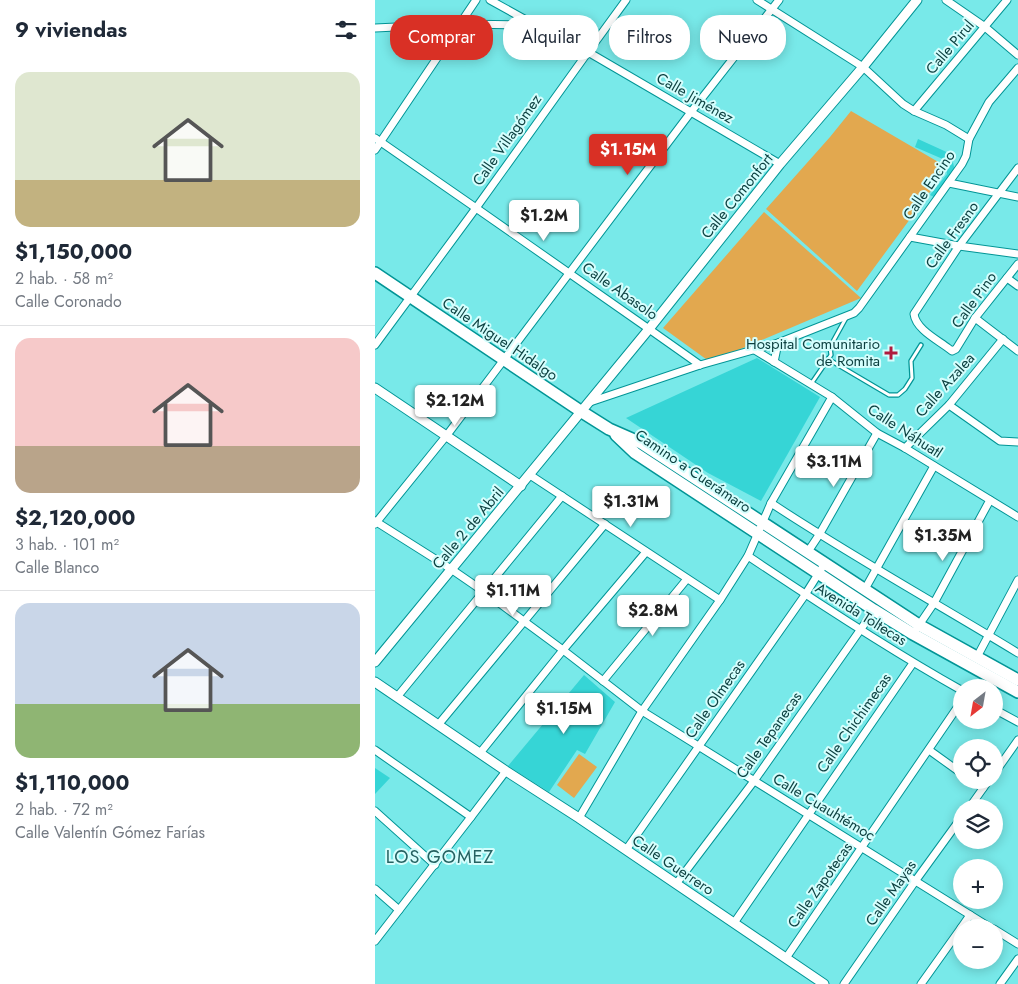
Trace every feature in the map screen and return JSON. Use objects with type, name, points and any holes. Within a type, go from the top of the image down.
[{"type":"main road","name":"Calle Miguel Hidalgo","points":[[375,273],[609,429]]},
{"type":"main road","name":"Camino a Cuerámaro","points":[[609,429],[635,453],[760,528],[825,563],[882,600],[916,630],[1018,692]]},
{"type":"main road","name":"Camino a Cuerámaro","points":[[760,528],[818,573],[874,610],[977,657],[1018,680]]},
{"type":"street","points":[[466,15],[476,0]]},
{"type":"street","name":"Calle Jiménez","points":[[490,0],[517,15]]},
{"type":"street","name":"Calle Villagómez","points":[[599,37],[626,0]]},
{"type":"street","points":[[757,0],[863,67],[894,96],[914,111],[969,139]]},
{"type":"street","points":[[375,522],[447,435],[691,112],[779,0]]},
{"type":"street","name":"Calle Comonfort","points":[[582,412],[780,164],[863,67],[917,0]]},
{"type":"street","points":[[946,0],[985,27],[1018,55]]},
{"type":"street","name":"Calle Pirul","points":[[914,111],[1007,0]]},
{"type":"street","points":[[375,28],[390,27]]},
{"type":"street","name":"Calle Jiménez","points":[[599,58],[780,164]]},
{"type":"street","points":[[375,150],[378,140],[435,60]]},
{"type":"street","name":"Calle Villagómez","points":[[375,345],[582,60]]},
{"type":"street","name":"Calle Encino","points":[[851,314],[859,308],[963,164],[969,139],[989,102],[1018,68]]},
{"type":"street","name":"Calle Abasolo","points":[[378,140],[700,365]]},
{"type":"street","name":"Calle Fresno","points":[[952,351],[921,327],[915,321],[914,314],[959,246],[1018,168]]},
{"type":"street","points":[[949,183],[1018,197]]},
{"type":"street","points":[[910,237],[1018,254]]},
{"type":"street","name":"Calle Pino","points":[[952,351],[956,349],[975,318],[1018,264]]},
{"type":"street","points":[[1007,278],[1018,286]]},
{"type":"street","points":[[590,402],[700,365],[778,343],[851,314]]},
{"type":"street","points":[[975,318],[1018,351]]},
{"type":"street","name":"Calle Azalea","points":[[905,448],[949,405],[1003,338]]},
{"type":"street","points":[[774,362],[778,343]]},
{"type":"street","name":"Calle Náhuatl","points":[[753,350],[832,397],[877,433],[1018,517]]},
{"type":"street","points":[[375,388],[521,486]]},
{"type":"street","points":[[579,818],[641,711],[720,600],[748,556],[771,503],[832,397]]},
{"type":"street","points":[[949,405],[1000,442],[1018,442]]},
{"type":"street","name":"Calle 2 de Abril","points":[[375,662],[582,412]]},
{"type":"street","points":[[807,553],[877,433]]},
{"type":"street","points":[[865,589],[934,466]]},
{"type":"street","points":[[530,475],[720,600]]},
{"type":"street","points":[[397,697],[562,496]]},
{"type":"street","points":[[916,630],[934,603],[990,500]]},
{"type":"street","points":[[771,503],[819,535],[1018,653]]},
{"type":"street","name":"Calle Cuauhtémoc","points":[[375,522],[483,591],[641,711],[978,919]]},
{"type":"street","points":[[438,725],[605,524]]},
{"type":"street","points":[[480,753],[563,650],[647,552]]},
{"type":"street","name":"Avenida Toltecas","points":[[748,556],[860,630],[953,686]]},
{"type":"street","name":"Calle Olmecas","points":[[626,850],[805,595],[825,563]]},
{"type":"street","points":[[603,681],[687,579]]},
{"type":"street","points":[[977,657],[1018,580]]},
{"type":"street","name":"Calle Tepanecas","points":[[676,884],[754,781],[882,600]]},
{"type":"street","name":"Calle Chichimecas","points":[[734,923],[913,663]]},
{"type":"street","name":"Calle Guerrero","points":[[377,687],[397,697],[824,984]]},
{"type":"street","name":"Calle Zapotecas","points":[[786,958],[953,714]]},
{"type":"street","points":[[1003,714],[1018,722]]},
{"type":"street","points":[[1003,761],[1018,740]]},
{"type":"street","points":[[375,750],[471,817]]},
{"type":"street","points":[[929,750],[953,767]]},
{"type":"street","points":[[375,941],[506,771]]},
{"type":"street","points":[[375,812],[435,865]]},
{"type":"street","name":"Calle Mayas","points":[[844,984],[953,829]]},
{"type":"street","points":[[375,889],[399,910]]},
{"type":"street","points":[[968,919],[971,915]]},
{"type":"street","name":"Calle Cuauhtémoc","points":[[1003,934],[1018,944]]},
{"type":"street","points":[[921,984],[953,939]]},
{"type":"street","points":[[1000,984],[1018,959]]},
{"type":"lane","name":"Calle Encino","points":[[811,384],[831,355],[829,347],[851,314]]},
{"type":"lane","points":[[828,359],[889,395],[898,395],[905,389],[912,378],[911,361],[921,345]]},
{"type":"shaded area","points":[[851,111],[940,163],[941,177],[857,291],[766,209]]},
{"type":"shaded area","points":[[764,212],[861,298],[710,362],[663,328]]},
{"type":"shaded area","points":[[579,754],[597,767],[574,798],[557,785]]},
{"type":"building","points":[[918,139],[951,154],[955,171],[936,198],[930,195],[947,174],[945,160],[915,147]]},
{"type":"building","points":[[757,358],[820,397],[761,501],[708,473],[626,418]]},
{"type":"building","points":[[584,675],[615,702],[585,754],[577,750],[549,792],[508,766]]},
{"type":"building","points":[[375,768],[390,778],[375,794]]},
{"type":"place","name":"Hospital Comunitario de Romita","points":[[891,353]]},
{"type":"district","name":"LOS GOMEZ","points":[[440,857]]}]
